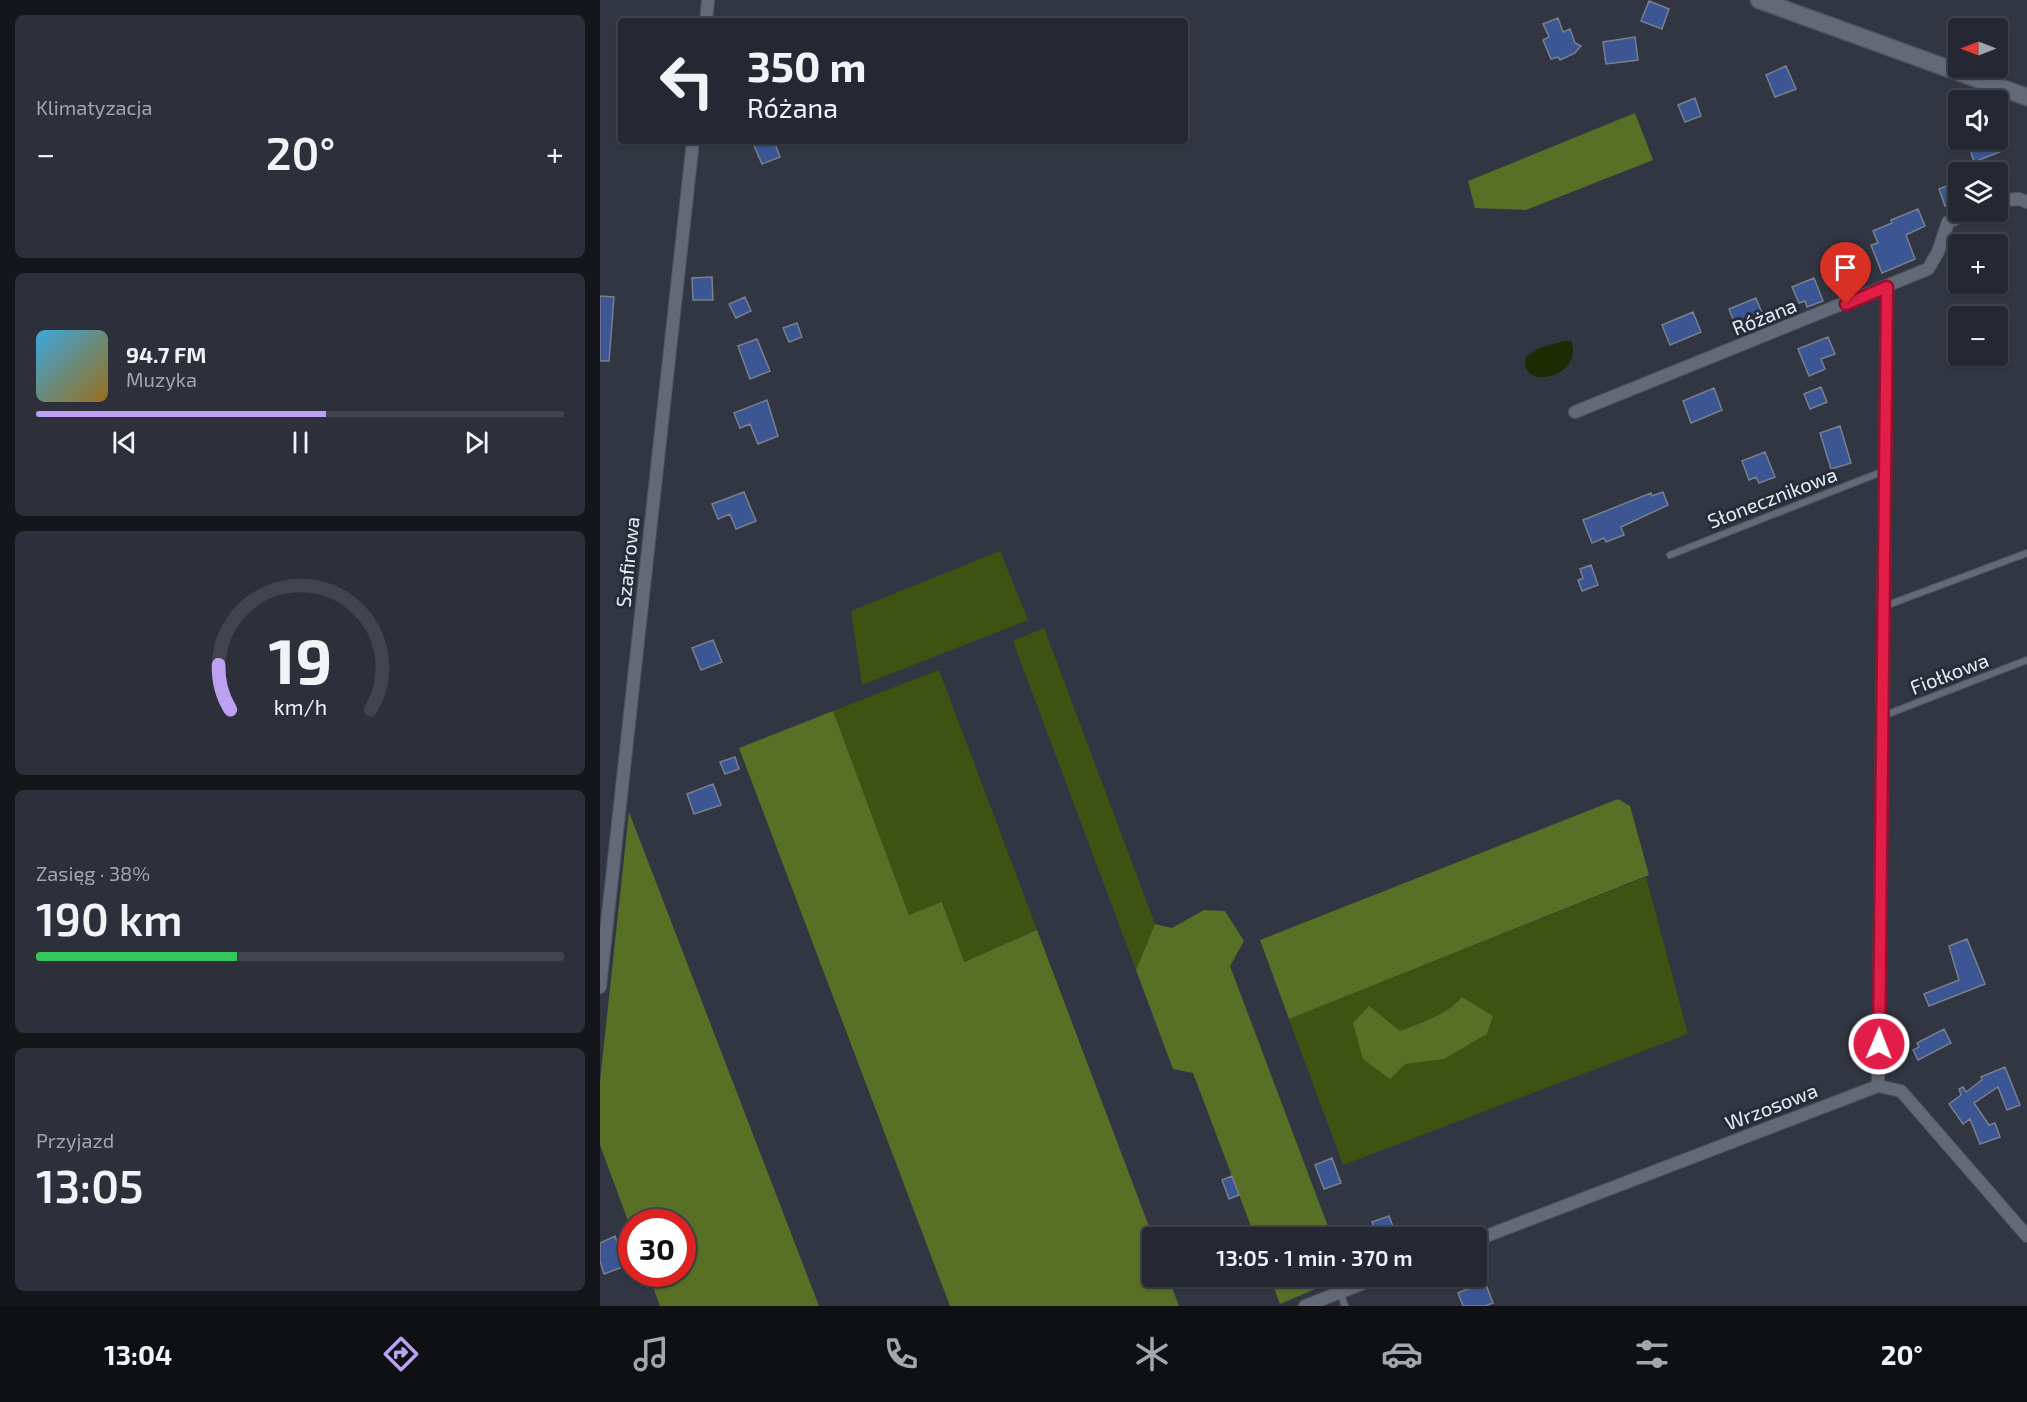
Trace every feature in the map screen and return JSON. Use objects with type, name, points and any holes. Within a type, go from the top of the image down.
[{"type":"street","points":[[706,18],[708,0]]},
{"type":"street","points":[[1759,0],[2027,97]]},
{"type":"street","name":"Szafirowa","points":[[600,987],[693,144]]},
{"type":"street","points":[[2008,200],[2019,199],[2027,202]]},
{"type":"street","name":"Różana","points":[[1575,412],[1928,269],[1938,252],[1948,222]]},
{"type":"street","points":[[1887,287],[1887,470],[1878,1086],[1901,1091],[2027,1236]]},
{"type":"street","name":"Wrzosowa","points":[[1487,1236],[1878,1086]]},
{"type":"street","points":[[1305,1306],[1353,1287]]},
{"type":"lane","name":"Słonecznikowa","points":[[1670,555],[1887,470]]},
{"type":"lane","points":[[1885,606],[2027,553]]},
{"type":"lane","name":"Fiołkowa","points":[[1883,716],[2027,660]]},
{"type":"lane","points":[[1340,1292],[1345,1306]]},
{"type":"shaded area","points":[[1571,341],[1573,354],[1569,364],[1561,372],[1540,377],[1531,374],[1526,368],[1526,357],[1539,348]]},
{"type":"shaded area","points":[[1000,551],[1028,620],[862,685],[851,611]]},
{"type":"shaded area","points":[[1044,628],[1155,924],[1136,970],[1013,641]]},
{"type":"shaded area","points":[[939,670],[1037,930],[963,962],[943,903],[909,915],[833,711]]},
{"type":"shaded area","points":[[1646,877],[1688,1034],[1343,1165],[1289,1019]],"holes":[[[1462,997],[1493,1016],[1487,1034],[1444,1059],[1405,1064],[1369,1007],[1400,1031],[1441,1013]]]},
{"type":"green space","points":[[1635,113],[1653,160],[1526,210],[1475,208],[1468,181]]},
{"type":"green space","points":[[833,711],[909,915],[942,902],[964,962],[1037,930],[1149,1227],[1142,1227],[1142,1287],[1172,1287],[1179,1306],[950,1306],[739,748]]},
{"type":"green space","points":[[1618,799],[1630,806],[1649,875],[1289,1019],[1260,940]]},
{"type":"green space","points":[[629,812],[819,1306],[660,1306],[653,1287],[696,1287],[696,1209],[624,1209],[600,1145],[600,1081]]},
{"type":"green space","points":[[1204,910],[1225,911],[1244,941],[1230,966],[1328,1227],[1251,1227],[1193,1073],[1173,1069],[1136,970],[1155,924],[1172,928]]},
{"type":"green space","points":[[1462,997],[1493,1016],[1487,1034],[1444,1059],[1405,1064],[1390,1079],[1363,1059],[1353,1023],[1369,1006],[1400,1031],[1441,1013]]},
{"type":"green space","points":[[1274,1287],[1320,1287],[1280,1304]]},
{"type":"building","points":[[1649,1],[1669,9],[1662,29],[1641,21]]},
{"type":"building","points":[[1558,18],[1563,32],[1570,29],[1575,43],[1581,46],[1575,53],[1560,60],[1558,57],[1551,59],[1543,40],[1549,37],[1543,24]]},
{"type":"building","points":[[1635,37],[1638,60],[1606,64],[1603,42]]},
{"type":"building","points":[[1786,66],[1796,89],[1775,97],[1766,75]]},
{"type":"building","points":[[1695,98],[1701,116],[1685,122],[1678,105]]},
{"type":"building","points":[[753,144],[775,144],[780,157],[762,164]]},
{"type":"building","points":[[1970,150],[2002,151],[1974,162]]},
{"type":"building","points":[[1948,185],[1948,205],[1945,206],[1939,189]]},
{"type":"building","points":[[1918,209],[1925,226],[1906,235],[1915,259],[1882,273],[1871,245],[1878,243],[1873,231],[1892,223],[1891,220]]},
{"type":"building","points":[[712,277],[713,300],[693,300],[692,278]]},
{"type":"building","points":[[1814,278],[1823,301],[1807,307],[1805,301],[1799,303],[1792,287]]},
{"type":"building","points":[[600,296],[614,297],[609,361],[600,361]]},
{"type":"building","points":[[745,297],[751,311],[736,318],[729,304]]},
{"type":"building","points":[[1756,298],[1766,323],[1739,334],[1729,309]]},
{"type":"building","points":[[1693,312],[1701,332],[1670,345],[1662,325]]},
{"type":"building","points":[[797,323],[802,337],[789,342],[783,328]]},
{"type":"building","points":[[1828,337],[1835,354],[1821,359],[1825,369],[1809,376],[1798,349]]},
{"type":"building","points":[[757,339],[770,371],[750,379],[738,346]]},
{"type":"building","points":[[1821,387],[1827,402],[1810,409],[1804,394]]},
{"type":"building","points":[[1714,388],[1722,410],[1691,423],[1683,401]]},
{"type":"building","points":[[767,400],[778,436],[758,444],[750,424],[740,428],[734,413]]},
{"type":"building","points":[[1840,426],[1851,463],[1831,469],[1820,433]]},
{"type":"building","points":[[1765,452],[1775,477],[1759,483],[1756,477],[1749,480],[1742,461]]},
{"type":"building","points":[[744,492],[756,521],[736,529],[730,514],[718,519],[712,504]]},
{"type":"building","points":[[1663,492],[1668,505],[1621,527],[1624,535],[1606,542],[1604,538],[1592,543],[1583,520],[1651,493],[1652,496]]},
{"type":"building","points":[[1591,565],[1598,585],[1582,591],[1578,580],[1583,578],[1580,569]]},
{"type":"building","points":[[713,640],[722,662],[701,670],[692,648]]},
{"type":"building","points":[[735,757],[739,769],[725,774],[720,762]]},
{"type":"building","points":[[713,784],[721,805],[694,814],[687,794]]},
{"type":"building","points":[[1967,939],[1985,984],[1929,1006],[1924,994],[1959,980],[1949,946]]},
{"type":"building","points":[[1944,1029],[1951,1043],[1918,1060],[1913,1050],[1919,1047],[1917,1043]]},
{"type":"building","points":[[2005,1067],[2020,1105],[2007,1110],[1998,1087],[1974,1103],[1989,1125],[1995,1123],[2000,1137],[1980,1144],[1970,1119],[1963,1124],[1949,1104],[1961,1095],[1959,1089],[1963,1087],[1966,1092],[1982,1080],[1981,1077]]},
{"type":"building","points":[[1332,1158],[1341,1183],[1324,1189],[1315,1165]]},
{"type":"building","points":[[1232,1176],[1239,1195],[1229,1199],[1222,1180]]},
{"type":"building","points":[[1389,1216],[1393,1227],[1374,1227],[1372,1222]]},
{"type":"building","points":[[615,1236],[618,1245],[618,1269],[604,1274],[600,1261],[600,1243]]},
{"type":"building","points":[[1473,1287],[1487,1287],[1493,1303],[1485,1306],[1463,1306],[1458,1293]]},
{"type":"route","points":[[1846,304],[1887,287],[1889,312],[1879,1044]]}]
